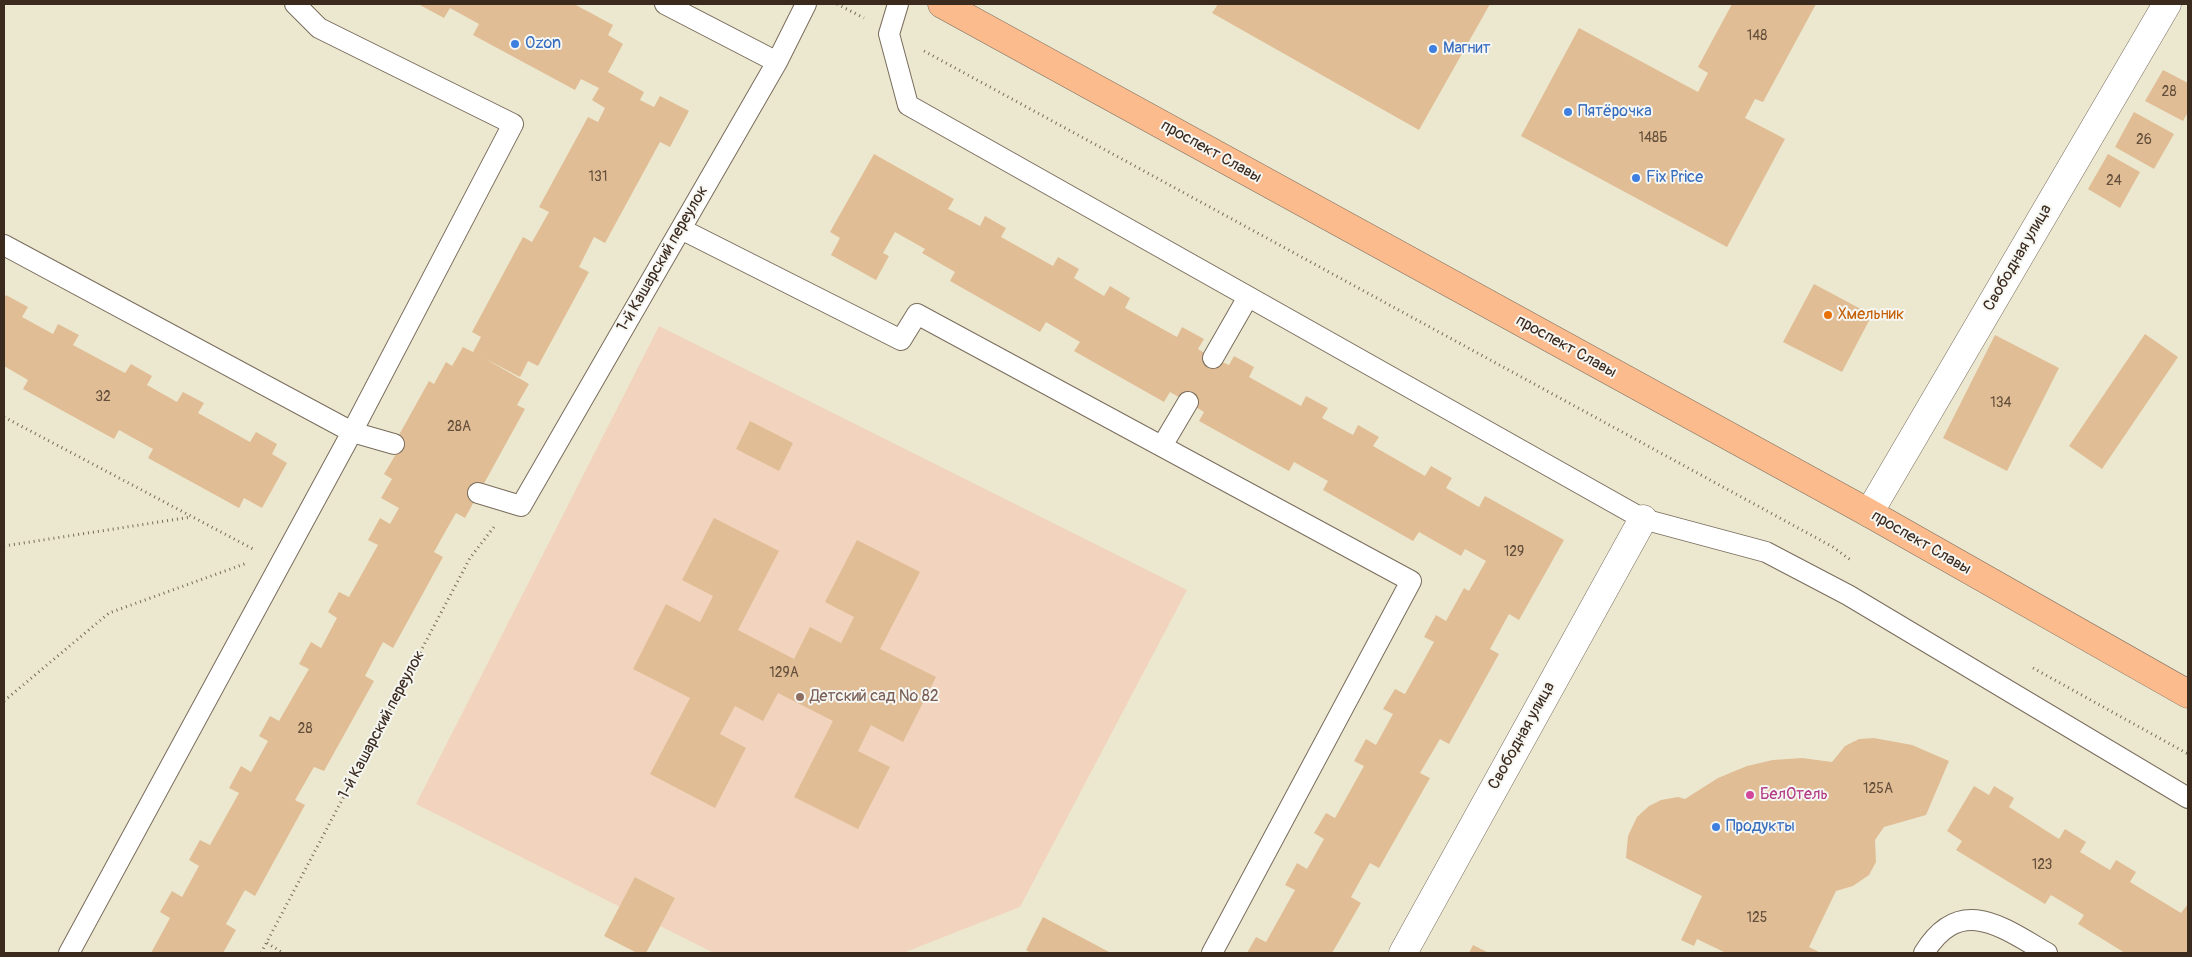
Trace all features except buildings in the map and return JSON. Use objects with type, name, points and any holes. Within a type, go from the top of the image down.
[{"type":"main road","name":"проспект Славы","points":[[942,4],[1869,513],[2188,694]]},
{"type":"street","name":"Свободная улица","points":[[1869,513],[2168,4]]},
{"type":"street","name":"Свободная улица","points":[[1403,953],[1643,519]]},
{"type":"lane","points":[[69,953],[273,560],[352,432],[513,124],[319,28],[295,4]]},
{"type":"lane","points":[[665,4],[777,62]]},
{"type":"lane","name":"1-й Кашарский переулок","points":[[513,503],[521,506],[777,62],[806,4]]},
{"type":"lane","points":[[898,4],[889,34],[908,105],[1643,519],[1766,552],[1848,595],[2188,798]]},
{"type":"lane","points":[[681,229],[901,340],[917,314],[1411,581],[1212,953]]},
{"type":"lane","points":[[4,245],[352,432],[394,444]]},
{"type":"lane","points":[[1213,358],[1248,297]]},
{"type":"lane","points":[[1162,446],[1188,402]]},
{"type":"lane","points":[[478,493],[513,503]]},
{"type":"lane","points":[[1924,953],[1931,943],[1955,922],[1974,918],[1999,925],[2047,953]]},
{"type":"path","points":[[837,4],[872,23]]},
{"type":"path","points":[[916,47],[1833,547],[1855,563]]},
{"type":"path","points":[[4,417],[273,560]]},
{"type":"path","name":"1-й Кашарский переулок","points":[[261,953],[470,558],[513,503]]},
{"type":"path","points":[[4,546],[192,516]]},
{"type":"path","points":[[4,701],[109,613],[273,560]]},
{"type":"path","points":[[2031,667],[2188,754]]},
{"type":"path","points":[[267,943],[283,953]]},
{"type":"shaded area","name":"Детский сад № 82","points":[[659,326],[1187,590],[1020,907],[903,953],[714,953],[660,926],[675,898],[636,877],[620,907],[416,804]]},
{"type":"place","name":"Ozon","points":[[515,44]]},
{"type":"place","name":"Магнит","points":[[1433,49]]},
{"type":"place","name":"Пятёрочка","points":[[1568,112]]},
{"type":"place","name":"Fix Price","points":[[1636,178]]},
{"type":"place","name":"Хмельник","points":[[1828,315]]},
{"type":"place","name":"Детский сад № 82","points":[[800,697]]},
{"type":"place","name":"БелОтель","points":[[1750,795]]},
{"type":"place","name":"Продукты","points":[[1716,827]]}]
